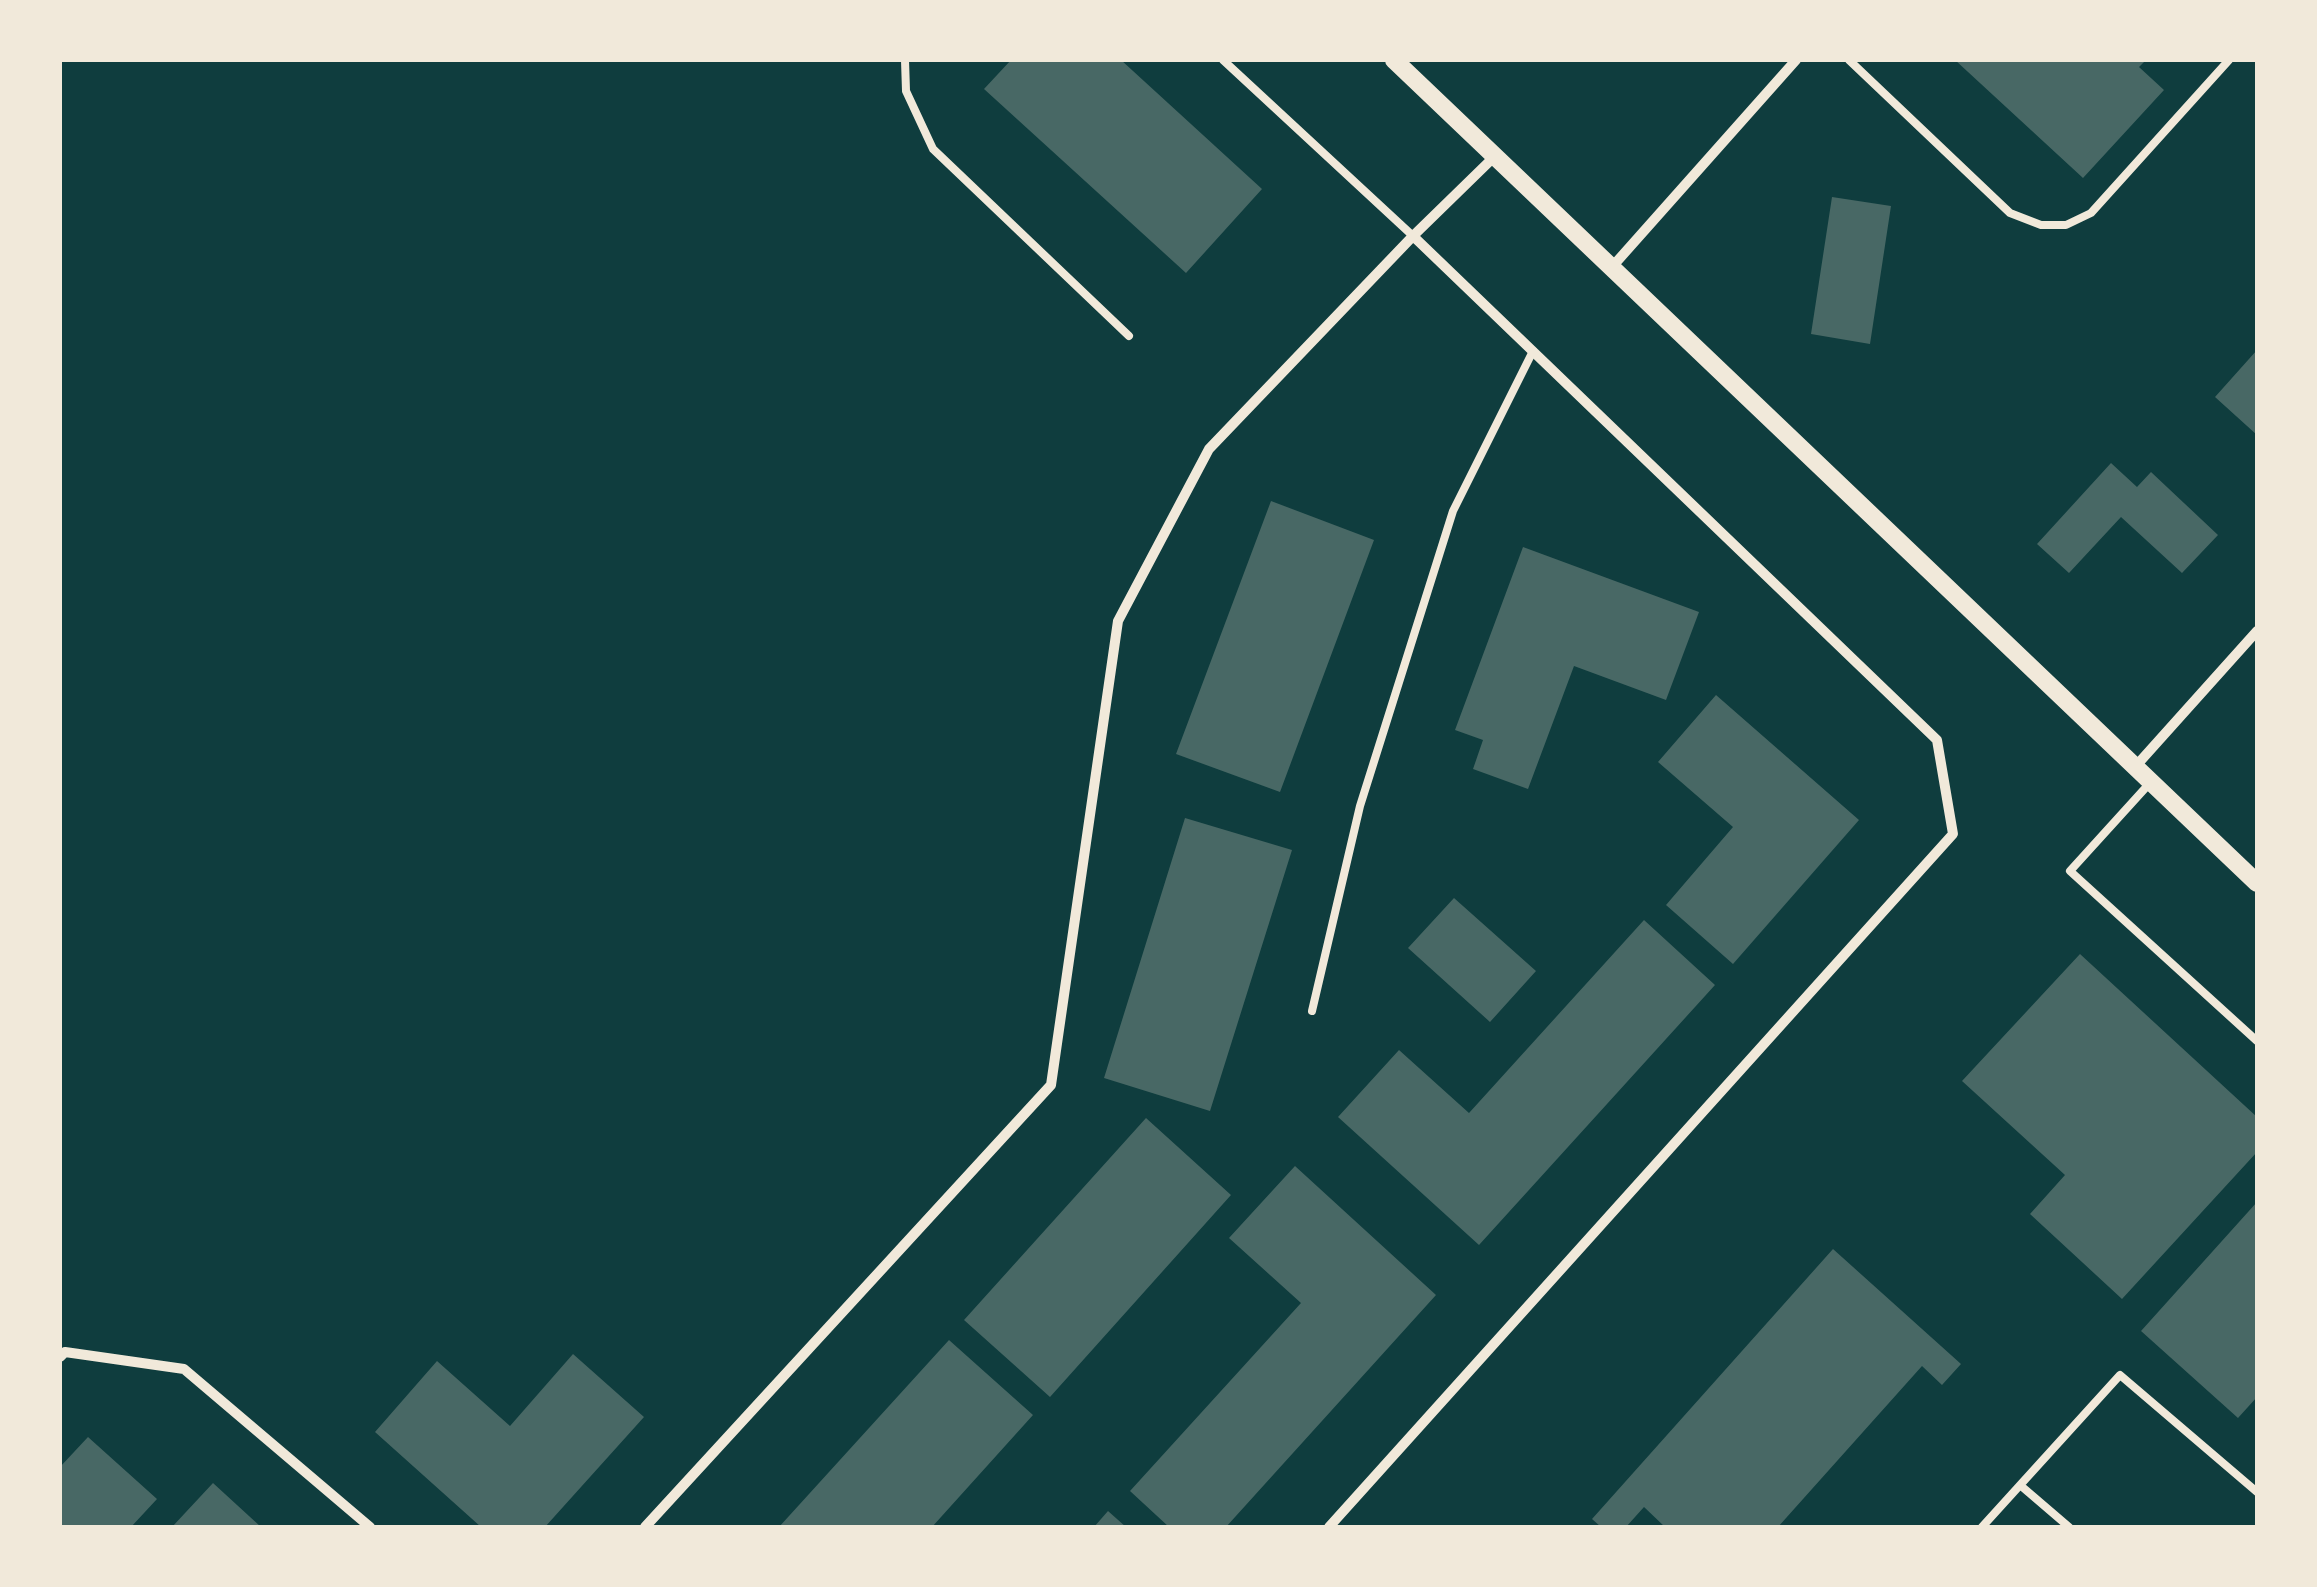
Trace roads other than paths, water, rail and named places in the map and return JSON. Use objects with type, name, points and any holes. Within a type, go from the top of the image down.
[{"type":"street","points":[[1394,60],[2257,883]]},
{"type":"street","points":[[1612,267],[1796,60]]},
{"type":"street","points":[[646,1527],[1050,1084],[1118,621],[1210,449],[1494,157]]},
{"type":"street","points":[[1329,1527],[1952,834],[1937,740],[1413,236]]},
{"type":"street","points":[[2134,768],[2257,631]]},
{"type":"street","points":[[60,1358],[64,1352],[184,1369],[370,1527]]},
{"type":"lane","points":[[905,60],[906,92],[933,149],[1129,336]]},
{"type":"lane","points":[[1223,60],[1413,236]]},
{"type":"lane","points":[[1849,60],[2010,214],[2040,225],[2066,226],[2092,213],[2229,60]]},
{"type":"lane","points":[[1312,1012],[1360,806],[1452,511],[1533,350]]},
{"type":"lane","points":[[2150,783],[2070,871],[2257,1041]]},
{"type":"lane","points":[[1982,1527],[2120,1376],[2257,1492]]},
{"type":"lane","points":[[2020,1485],[2069,1527]]}]
